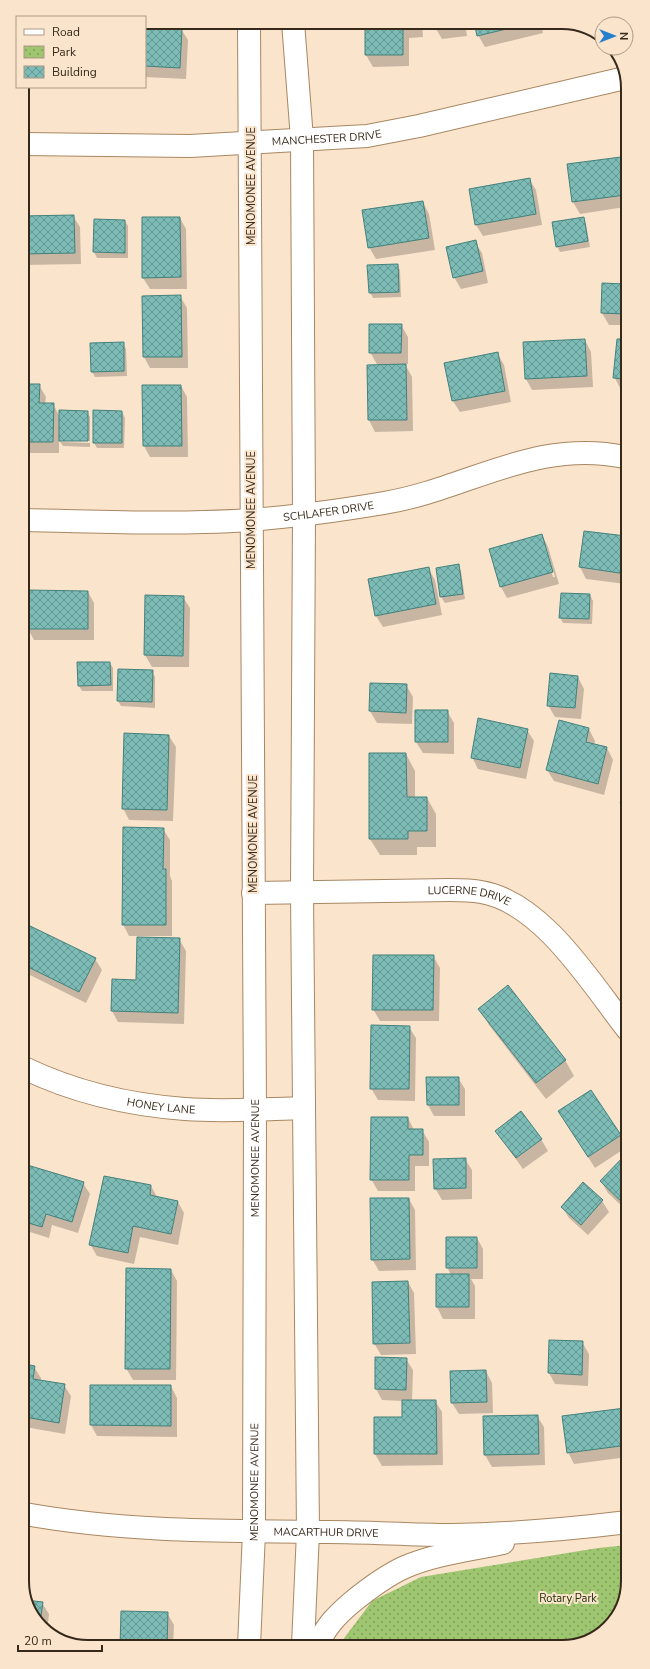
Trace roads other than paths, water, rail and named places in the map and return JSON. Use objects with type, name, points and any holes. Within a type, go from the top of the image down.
[{"type":"street","name":"MENOMONEE AVENUE","points":[[249,29],[251,142],[251,519],[255,1109],[254,1532],[249,1640]]},
{"type":"street","points":[[294,29],[302,139],[304,514],[302,892],[308,1532],[303,1640]]},
{"type":"street","name":"MANCHESTER DRIVE","points":[[29,144],[190,146],[367,136],[396,131],[620,79]]},
{"type":"street","name":"SCHLAFER DRIVE","points":[[29,520],[204,522],[304,514],[385,503],[437,490],[504,466],[541,456],[578,453],[621,457]]},
{"type":"street","name":"LUCERNE DRIVE","points":[[254,893],[450,890],[481,892],[498,897],[515,905],[534,918],[551,933],[621,1021]]},
{"type":"street","name":"HONEY LANE","points":[[29,1070],[49,1080],[134,1104],[186,1109],[304,1108]]},
{"type":"street","name":"MACARTHUR DRIVE","points":[[29,1515],[60,1520],[167,1530],[452,1535],[563,1530],[621,1523]]},
{"type":"street","points":[[320,1640],[335,1617],[372,1585],[405,1567],[436,1557],[563,1530]]},
{"type":"park label","name":"Rotary Park","points":[[568,1598]]}]
